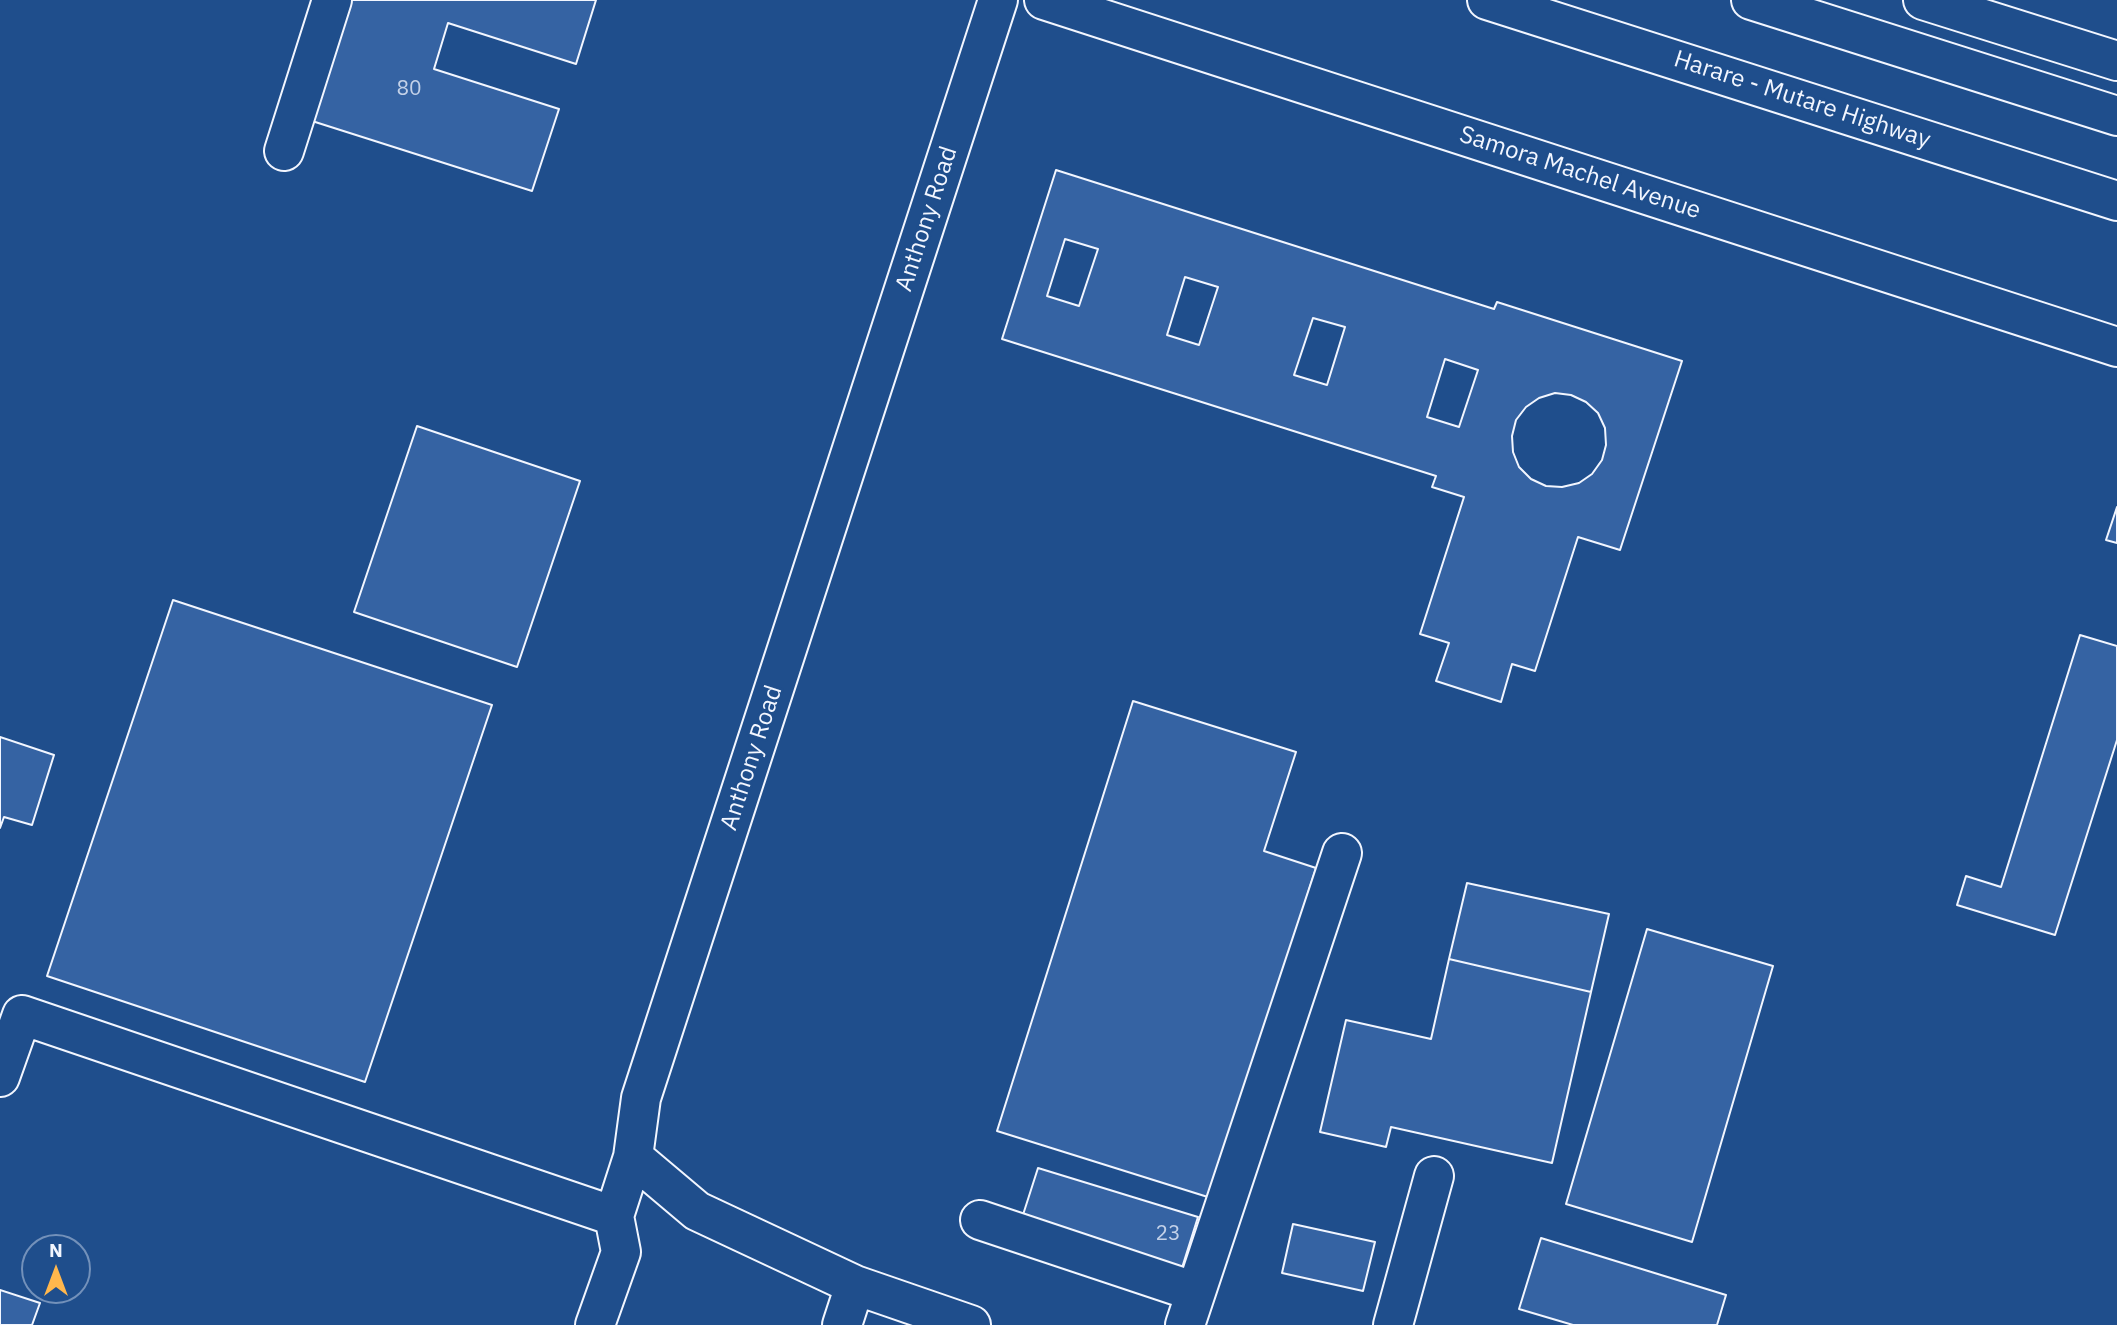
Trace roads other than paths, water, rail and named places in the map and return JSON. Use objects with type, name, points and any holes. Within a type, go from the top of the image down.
[{"type":"main road","points":[[284,151],[332,0]]},
{"type":"main road","name":"Anthony Road","points":[[614,1216],[633,1157],[641,1098],[998,0]]},
{"type":"main road","name":"Samora Machel Avenue","points":[[1044,0],[2117,346]]},
{"type":"main road","name":"Harare - Mutare Highway","points":[[1487,0],[2117,201]]},
{"type":"main road","points":[[1751,0],[2117,116]]},
{"type":"main road","points":[[1923,0],[2117,61]]},
{"type":"main road","points":[[979,1220],[1190,1309],[1342,853]]},
{"type":"main road","points":[[0,1077],[22,1015],[614,1216],[621,1252],[595,1325]]},
{"type":"main road","points":[[633,1157],[698,1211],[855,1285],[971,1325]]},
{"type":"main road","points":[[1393,1325],[1434,1176]]},
{"type":"main road","points":[[842,1325],[855,1285]]}]
